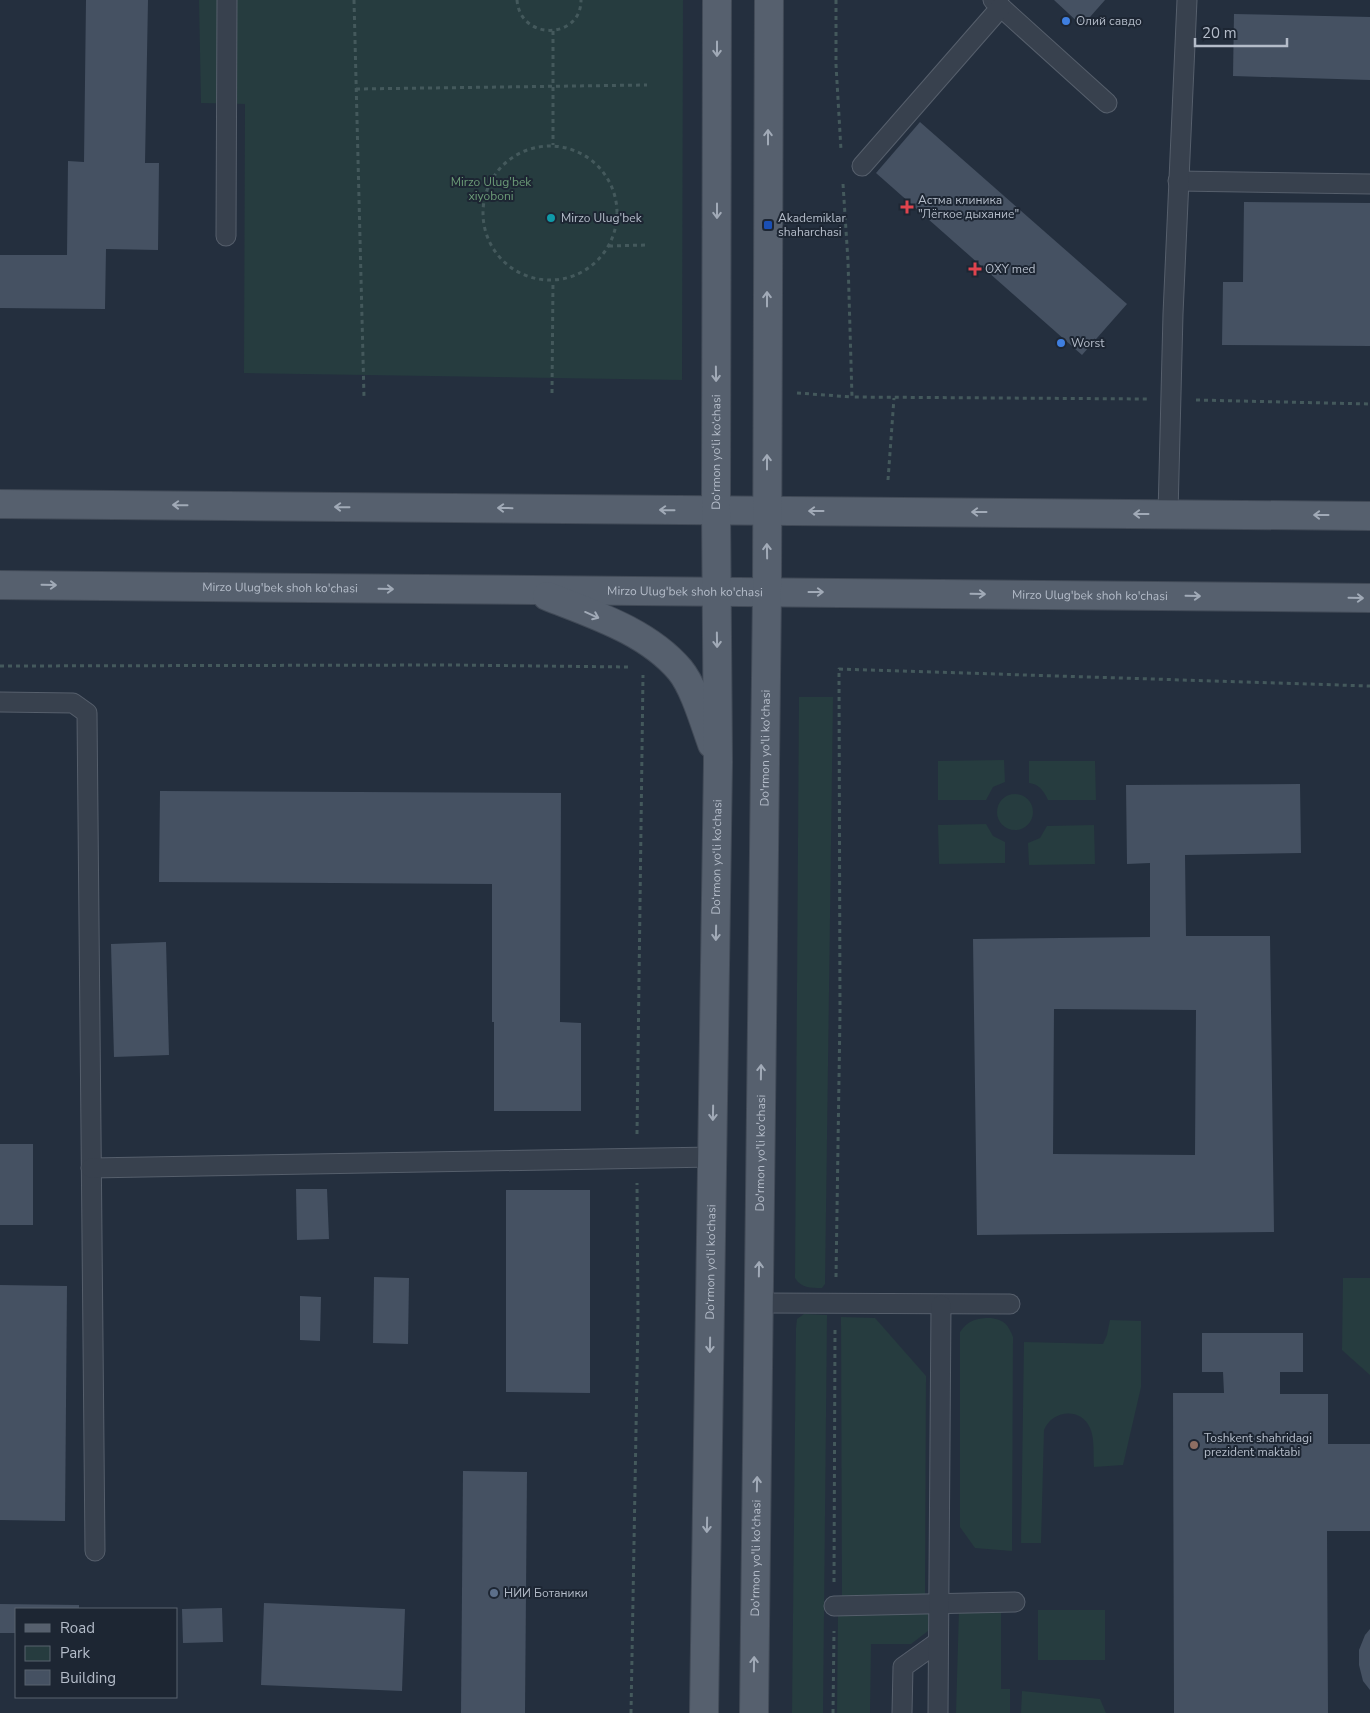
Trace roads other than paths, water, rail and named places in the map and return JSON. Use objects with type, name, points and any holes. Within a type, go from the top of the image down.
[{"type":"main road","name":"Do‘rmon yo‘li ko‘chasi","points":[[704,1713],[718,762],[716,592],[717,0]]},
{"type":"main road","points":[[767,592],[769,0]]},
{"type":"main road","points":[[0,504],[1370,516]]},
{"type":"main road","name":"Mirzo Ulug'bek shoh ko'chasi","points":[[0,585],[1370,598]]},
{"type":"main road","points":[[531,590],[587,612],[642,638],[663,654],[681,671],[692,692],[718,762]]},
{"type":"main road","name":"Do'rmon yo'li ko'chasi","points":[[754,1713],[767,592]]},
{"type":"lane","points":[[226,236],[227,0]]},
{"type":"lane","points":[[1168,514],[1170,399],[1184,2]]},
{"type":"lane","points":[[862,166],[997,3],[1107,103]]},
{"type":"lane","points":[[1178,181],[1370,184]]},
{"type":"lane","points":[[0,702],[73,703],[87,713],[95,1551]]},
{"type":"lane","points":[[91,1168],[713,1157]]},
{"type":"lane","points":[[759,1304],[1010,1304]]},
{"type":"lane","points":[[938,1713],[941,1305]]},
{"type":"lane","points":[[834,1606],[1015,1602]]},
{"type":"lane","points":[[902,1713],[902,1667],[938,1642]]},
{"type":"place","name":"Олий савдо","points":[[1066,21]]},
{"type":"place","name":"Астма клиника \"Лёгкое дыхание\"","points":[[907,207]]},
{"type":"place","name":"Mirzo Ulug'bek","points":[[551,218]]},
{"type":"place","name":"Akademiklar shaharchasi","points":[[768,225]]},
{"type":"place","name":"OXY med","points":[[975,269]]},
{"type":"place","name":"Worst","points":[[1061,343]]},
{"type":"place","name":"Toshkent shahridagi prezident maktabi","points":[[1194,1445]]},
{"type":"place","name":"НИИ Ботаники","points":[[494,1593]]},
{"type":"park label","name":"Mirzo Ulug'bek xiyoboni","points":[[491,189]]}]
